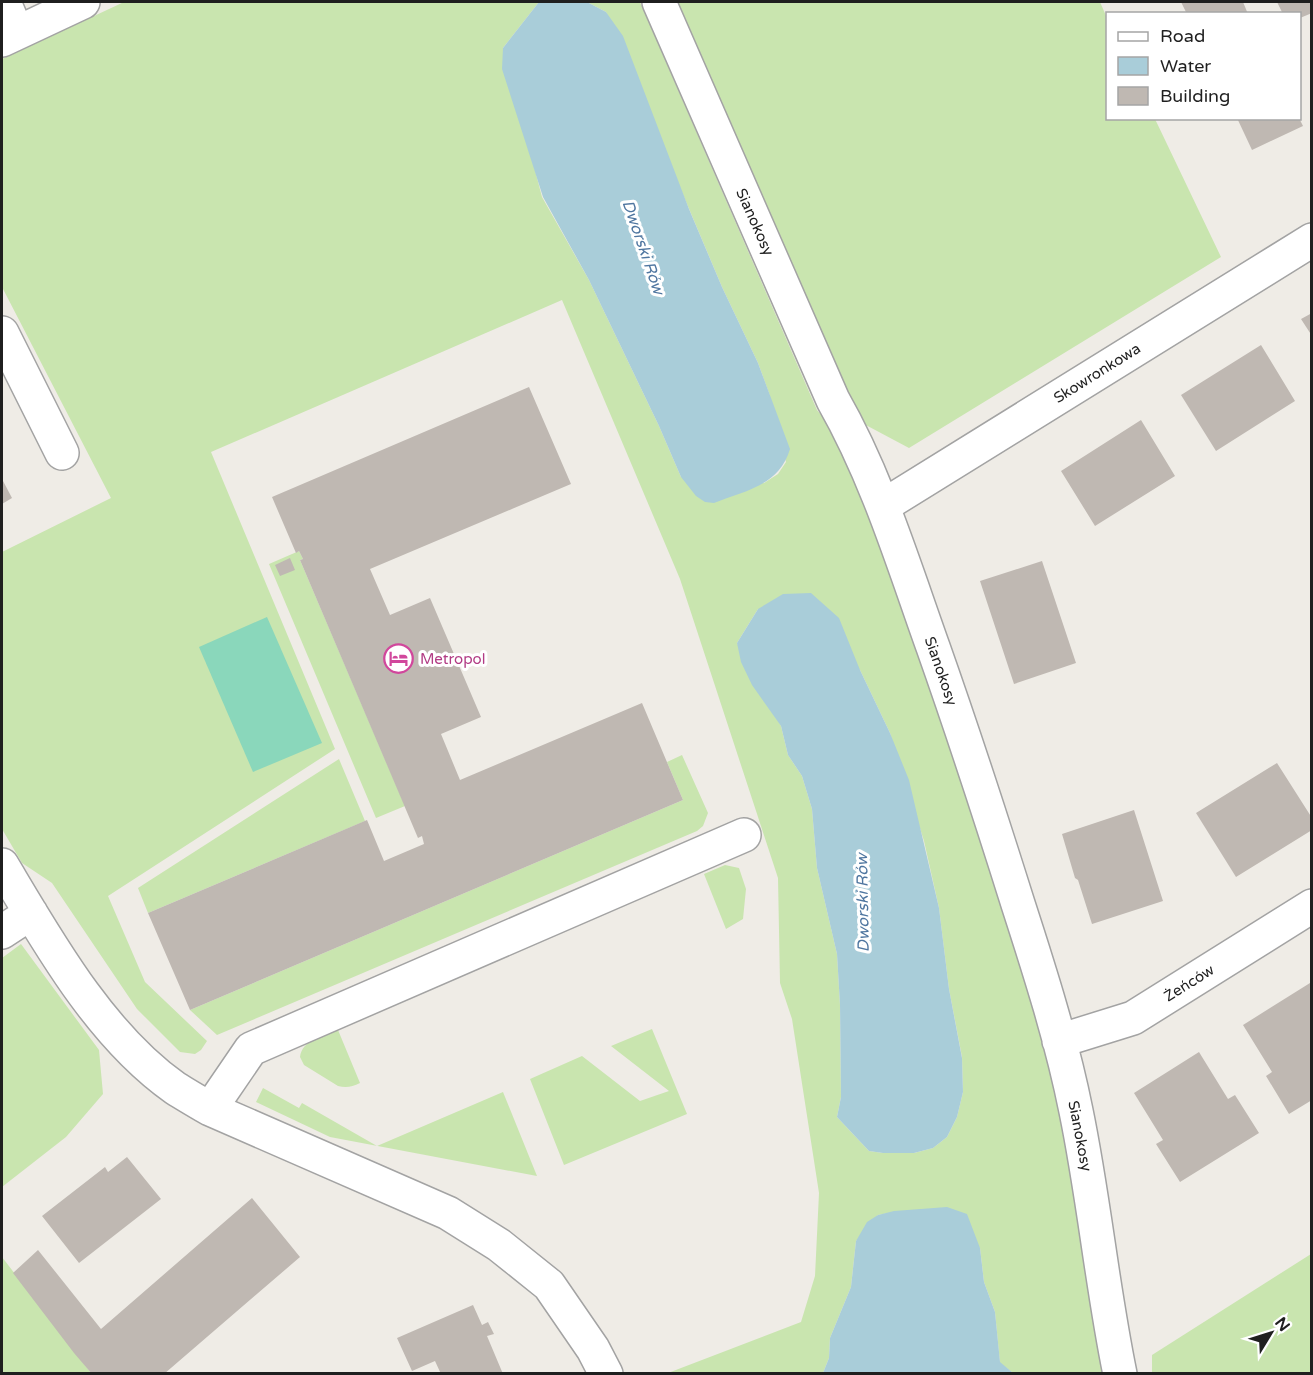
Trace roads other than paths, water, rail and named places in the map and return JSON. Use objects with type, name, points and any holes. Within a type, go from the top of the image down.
[{"type":"street","points":[[4,2],[9,36],[83,2]]},
{"type":"street","name":"Sianokosy","points":[[659,2],[833,400],[855,439],[883,506],[945,682],[1046,991],[1059,1041],[1076,1111],[1120,1374]]},
{"type":"street","name":"Skowronkowa","points":[[883,506],[1311,240]]},
{"type":"street","points":[[2,333],[62,453]]},
{"type":"street","points":[[210,1109],[251,1049],[744,835]]},
{"type":"street","points":[[2,865],[63,964],[94,1007],[136,1054],[174,1087],[210,1109],[448,1214],[499,1245],[549,1285],[593,1349],[606,1374]]},
{"type":"street","name":"Żeńców","points":[[1059,1041],[1133,1018],[1311,906]]},
{"type":"street","points":[[2,932],[31,913]]},
{"type":"water","name":"Dworski Rów","points":[[539,2],[587,2],[606,12],[623,36],[689,209],[758,363],[790,449],[785,461],[770,479],[749,490],[714,503],[705,502],[696,496],[681,477],[589,280],[543,197],[502,69],[503,48]]},
{"type":"water","name":"Dworski Rów","points":[[811,593],[839,618],[860,670],[890,733],[909,780],[939,908],[949,989],[962,1058],[963,1092],[957,1117],[947,1137],[933,1148],[914,1153],[869,1151],[837,1117],[841,1097],[837,954],[817,868],[812,809],[802,776],[788,755],[781,726],[752,685],[741,662],[737,643],[758,609],[783,594]]},
{"type":"water","points":[[947,1207],[967,1214],[980,1248],[984,1282],[995,1312],[1000,1362],[1013,1373],[823,1373],[829,1358],[830,1338],[851,1287],[856,1241],[867,1222],[878,1215],[894,1211]]},
{"type":"place","name":"Metropol","points":[[399,659]]}]
